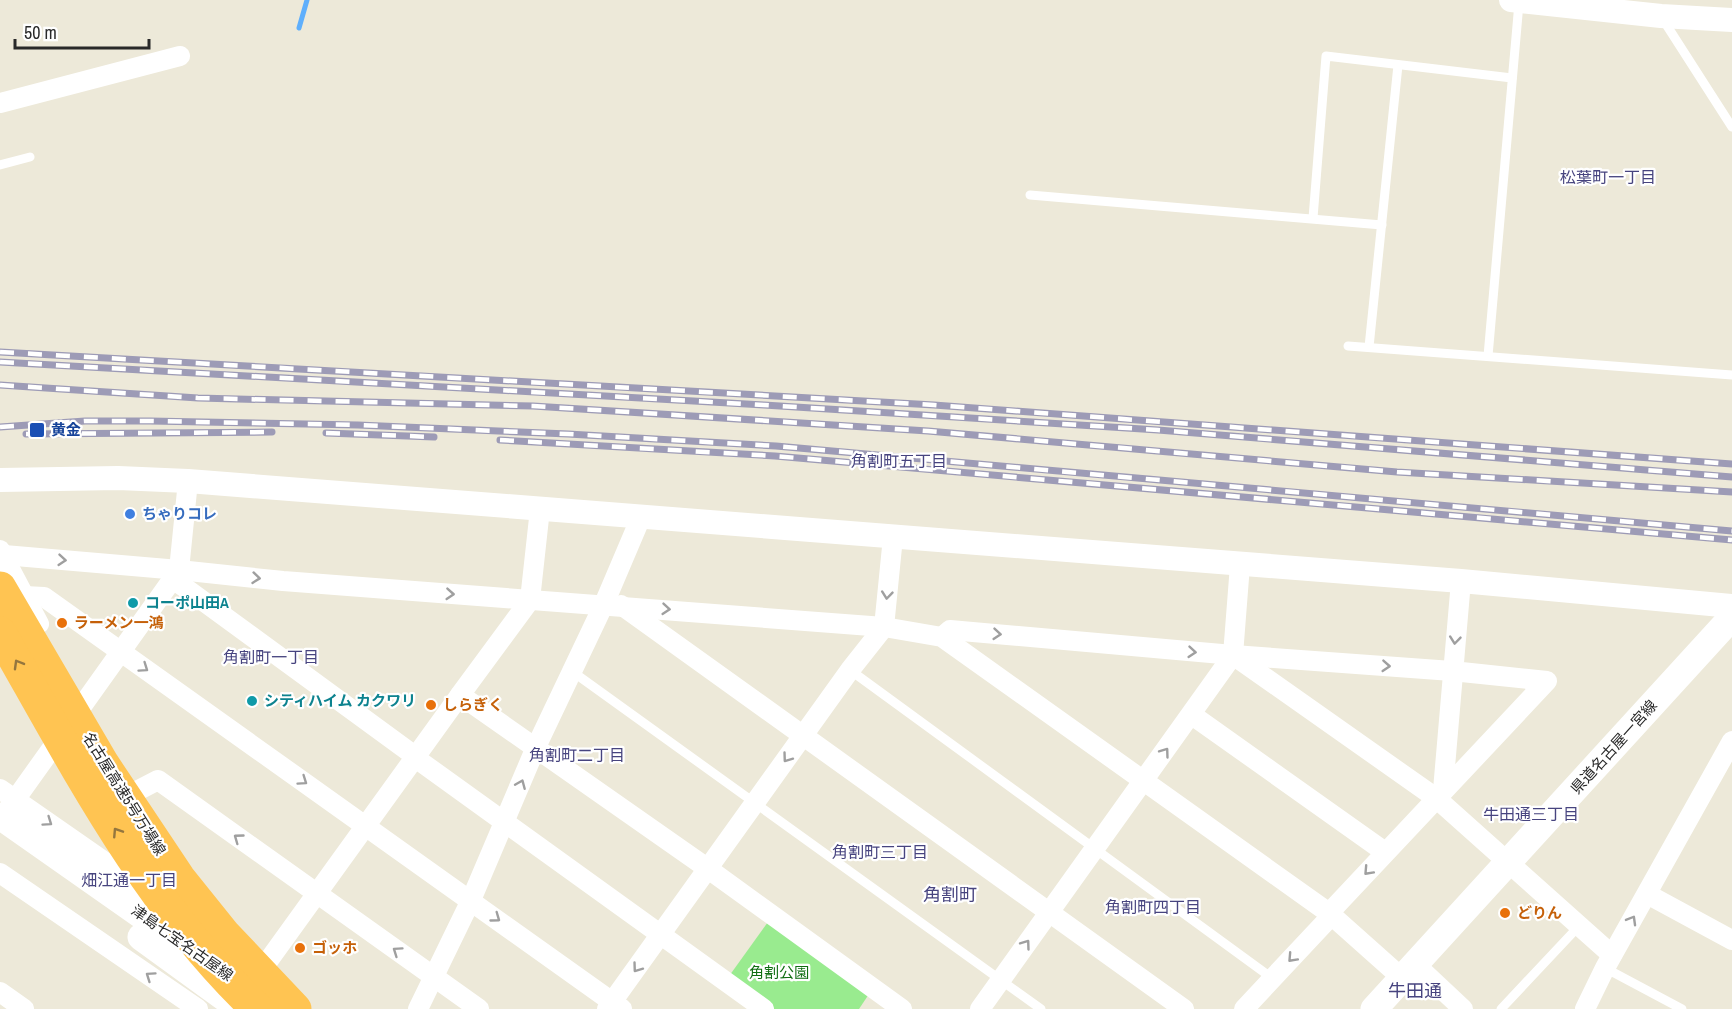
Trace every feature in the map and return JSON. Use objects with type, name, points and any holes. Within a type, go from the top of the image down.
[{"type":"highway","name":"名古屋高速5号万場線","points":[[15,591],[103,764],[179,879],[224,934],[272,987],[296,1009]]},
{"type":"highway","name":"名古屋高速5号万場線","points":[[0,633],[80,773],[156,891],[201,950],[257,1009]]},
{"type":"main road","name":"県道名古屋一宮線","points":[[1374,1009],[1732,617]]},
{"type":"main road","name":"津島七宝名古屋線","points":[[5,801],[113,906],[240,1009]]},
{"type":"main road","name":"津島七宝名古屋線","points":[[0,839],[113,906],[276,1009]]},
{"type":"street","points":[[1511,0],[1661,16],[1732,20]]},
{"type":"street","points":[[0,103],[180,56]]},
{"type":"street","points":[[0,480],[118,478],[188,481],[1461,581],[1732,606]]},
{"type":"street","points":[[0,821],[5,801],[82,705],[176,575],[188,481]]},
{"type":"street","points":[[261,971],[530,600],[540,509]]},
{"type":"street","points":[[418,1009],[471,900],[536,747],[573,672],[612,605],[641,517]]},
{"type":"street","points":[[0,596],[15,591],[44,597],[471,900],[614,1007],[660,935],[850,670],[884,627],[893,537]]},
{"type":"street","points":[[261,971],[180,872],[131,794],[15,591],[2,552],[176,575],[612,605],[884,627],[942,637],[1462,1009]]},
{"type":"street","points":[[980,1009],[1233,656],[1240,565]]},
{"type":"street","points":[[176,575],[415,757],[764,1009]]},
{"type":"street","points":[[1439,794],[1461,581]]},
{"type":"street","points":[[612,605],[1184,1009]]},
{"type":"street","points":[[942,637],[950,630],[1233,656],[1452,671],[1547,681],[1385,852],[1244,1009]]},
{"type":"street","points":[[1233,656],[1439,794],[1508,862],[1579,926],[1609,961]]},
{"type":"street","points":[[460,696],[708,868],[902,1009]]},
{"type":"street","points":[[1192,715],[1385,852]]},
{"type":"street","points":[[1585,1009],[1609,961],[1730,749]]},
{"type":"street","points":[[131,794],[158,780],[316,895],[479,1009]]},
{"type":"street","points":[[5,801],[261,971],[311,1009]]},
{"type":"street","points":[[0,873],[198,1009]]},
{"type":"street","points":[[1647,894],[1732,940]]},
{"type":"street","points":[[0,992],[24,1009]]},
{"type":"lane","points":[[1488,356],[1519,0]]},
{"type":"lane","points":[[1661,16],[1732,127]]},
{"type":"lane","points":[[1313,218],[1326,56],[1512,78]]},
{"type":"lane","points":[[1369,347],[1398,65]]},
{"type":"lane","points":[[0,165],[30,157]]},
{"type":"lane","points":[[1030,195],[1382,225]]},
{"type":"lane","points":[[1348,346],[1732,375]]},
{"type":"lane","points":[[850,670],[1272,978]]},
{"type":"lane","points":[[573,672],[1041,1009]]},
{"type":"lane","points":[[1501,1009],[1579,926]]},
{"type":"lane","points":[[1609,961],[1682,1009]]},
{"type":"green space","name":"角割公園","points":[[768,922],[869,994],[859,1009],[769,1009],[727,979]]},
{"type":"waterway","points":[[299,28],[307,0]]},
{"type":"railway","points":[[0,352],[934,405],[1732,464]]},
{"type":"railway","points":[[0,362],[764,405],[1158,430],[1732,477]]},
{"type":"railway","points":[[0,385],[198,398],[533,406],[928,431],[1397,472],[1732,492]]},
{"type":"railway","points":[[0,427],[85,421],[358,425],[776,446],[1732,531]]},
{"type":"railway","points":[[26,434],[272,432]]},
{"type":"railway","points":[[326,433],[434,437]]},
{"type":"railway","points":[[500,440],[775,456],[1732,540]]},
{"type":"place","name":"黄金","points":[[37,430]]},
{"type":"place","name":"ちゃりコレ","points":[[130,514]]},
{"type":"place","name":"コーポ山田A","points":[[133,603]]},
{"type":"place","name":"ラーメン一鴻","points":[[62,623]]},
{"type":"place","name":"シティハイム カクワリ","points":[[252,701]]},
{"type":"place","name":"しらぎく","points":[[431,705]]},
{"type":"place","name":"どりん","points":[[1505,913]]},
{"type":"place","name":"ゴッホ","points":[[300,948]]},
{"type":"district","name":"松葉町一丁目","points":[[1608,177]]},
{"type":"district","name":"角割町五丁目","points":[[899,461]]},
{"type":"district","name":"角割町一丁目","points":[[271,657]]},
{"type":"district","name":"角割町二丁目","points":[[577,755]]},
{"type":"district","name":"牛田通三丁目","points":[[1531,814]]},
{"type":"district","name":"角割町三丁目","points":[[880,852]]},
{"type":"district","name":"畑江通一丁目","points":[[129,880]]},
{"type":"district","name":"角割町","points":[[950,895]]},
{"type":"district","name":"角割町四丁目","points":[[1153,907]]},
{"type":"district","name":"牛田通","points":[[1415,991]]}]
